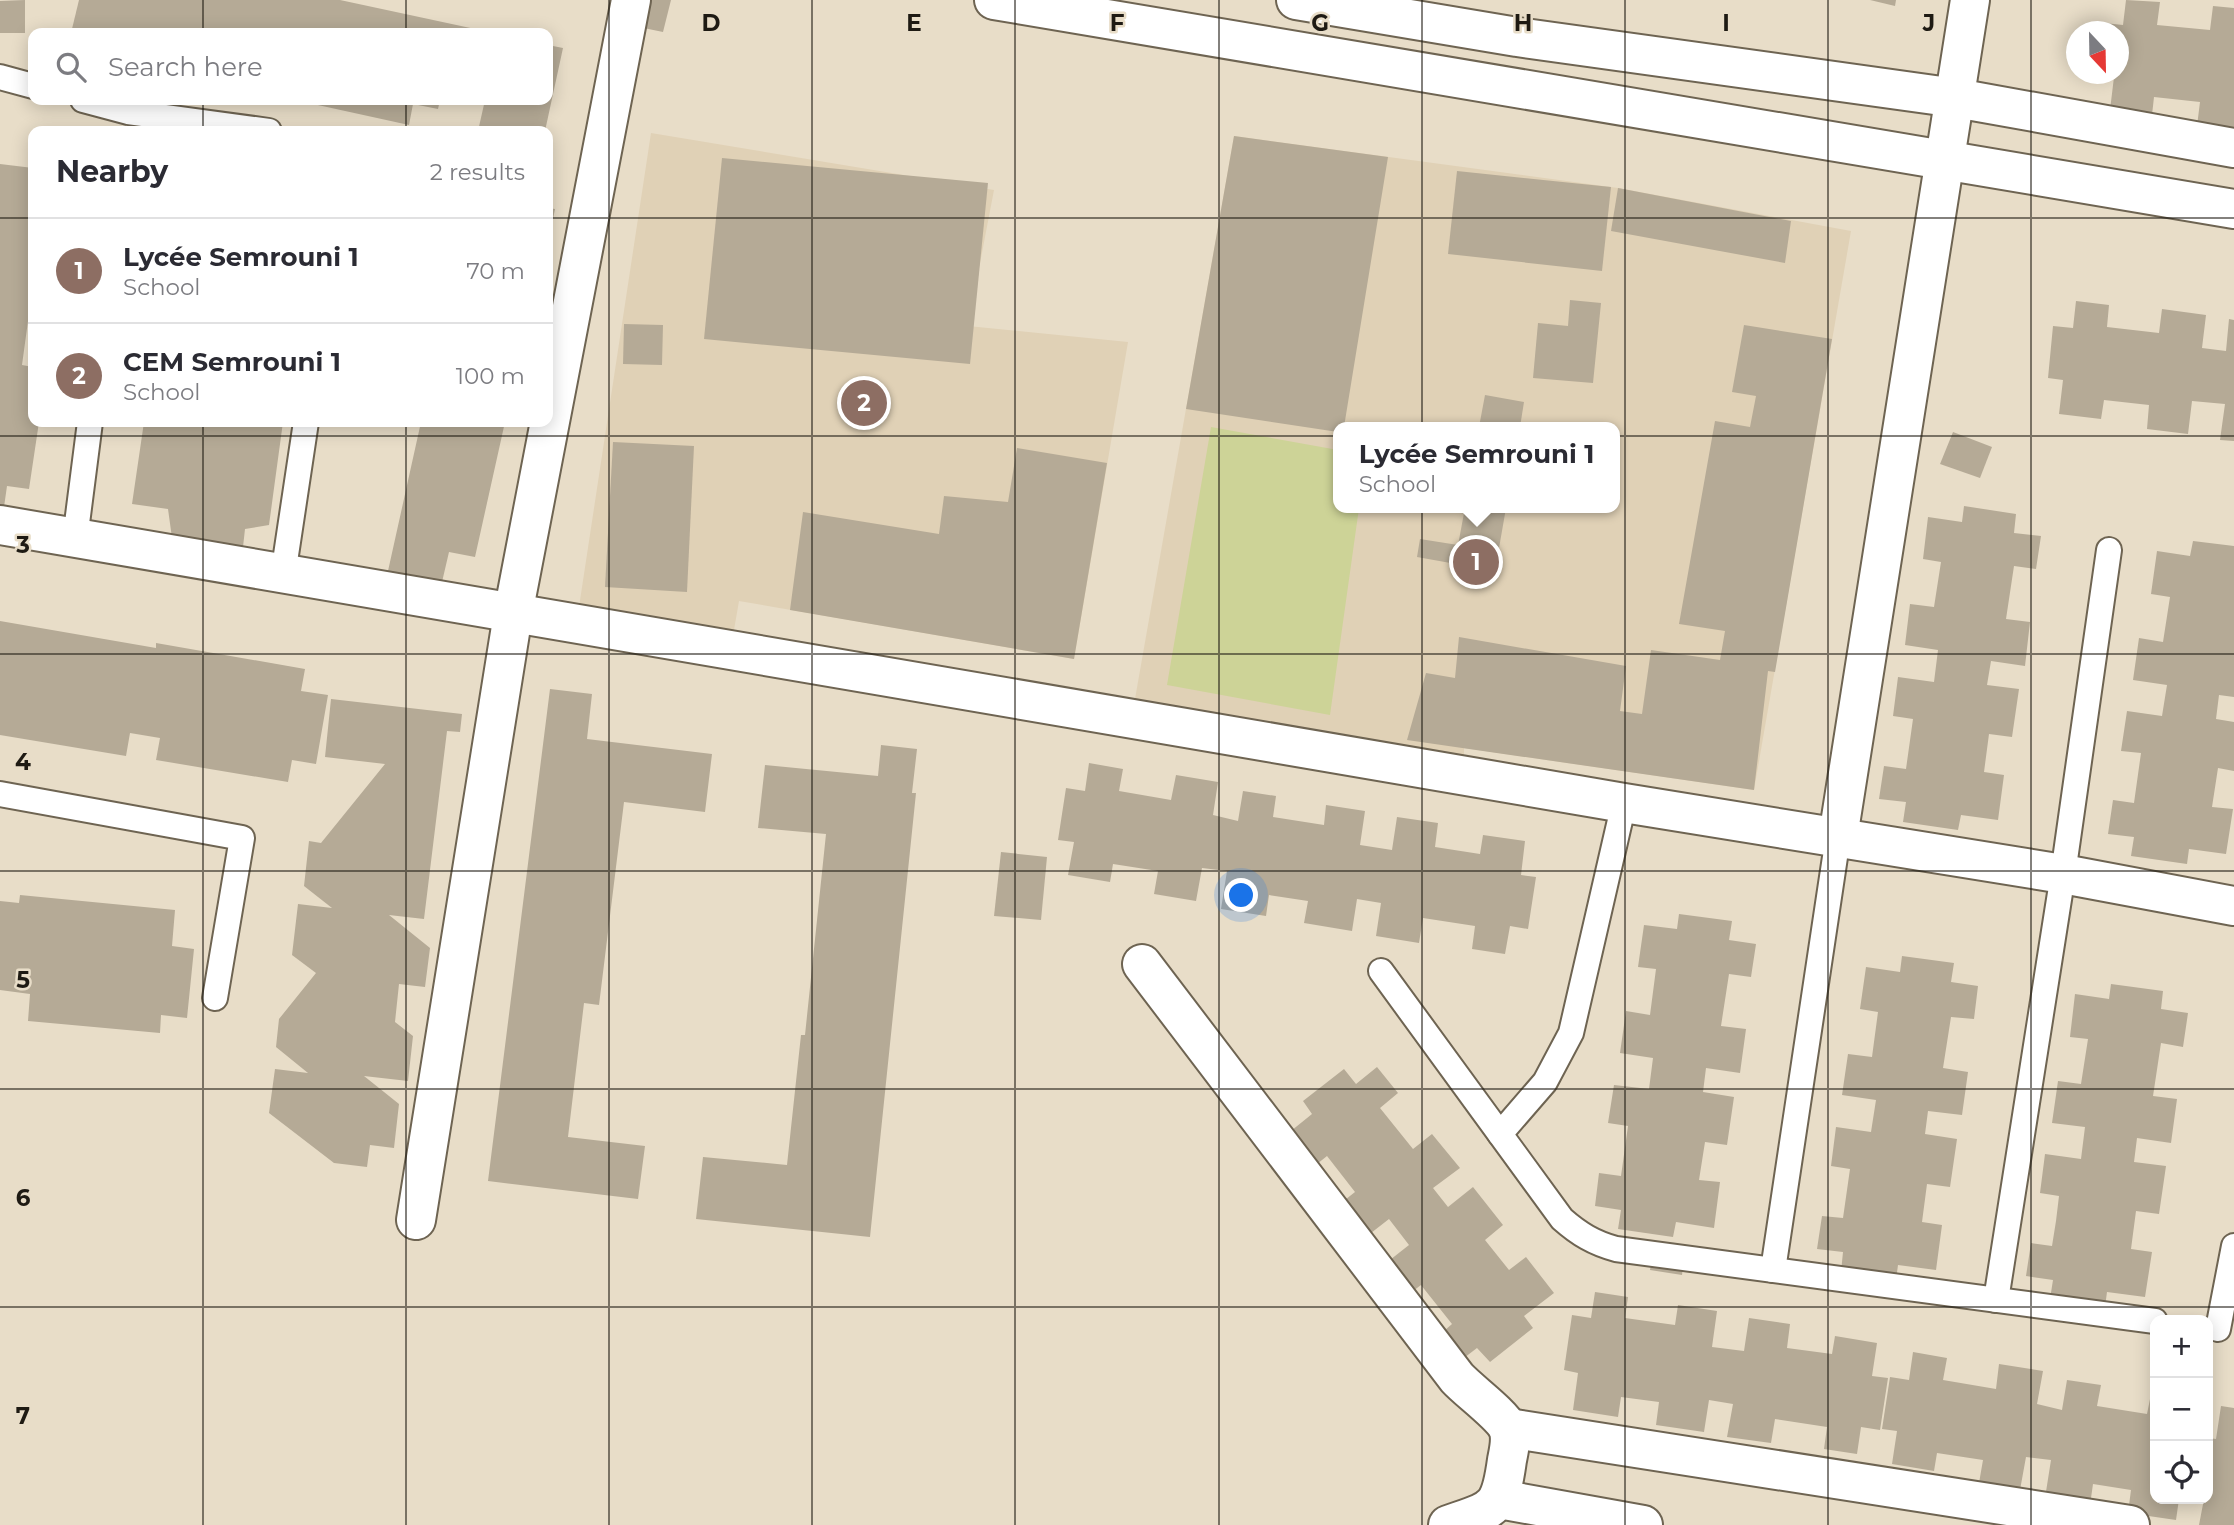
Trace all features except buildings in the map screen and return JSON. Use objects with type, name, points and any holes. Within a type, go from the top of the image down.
[{"type":"street","points":[[553,406],[631,0]]},
{"type":"street","points":[[994,0],[2234,209]]},
{"type":"street","points":[[1296,0],[1517,37],[1956,98],[2234,148]]},
{"type":"street","points":[[1838,837],[1970,0]]},
{"type":"street","points":[[416,1220],[513,614],[549,427]]},
{"type":"street","points":[[0,525],[1624,803],[2063,874],[2234,906]]},
{"type":"street","points":[[1142,964],[1457,1378],[1508,1428],[1510,1439],[1504,1487],[1499,1499],[1484,1512],[1448,1525]]},
{"type":"street","points":[[1508,1428],[2130,1525]]},
{"type":"street","points":[[1499,1499],[1643,1525]]},
{"type":"lane","points":[[0,77],[28,85]]},
{"type":"lane","points":[[92,105],[127,122],[190,126]]},
{"type":"lane","points":[[75,539],[89,427]]},
{"type":"lane","points":[[283,575],[305,427]]},
{"type":"lane","points":[[1996,1300],[2063,874],[2109,550]]},
{"type":"lane","points":[[0,794],[242,838],[215,998]]},
{"type":"lane","points":[[1500,1134],[1545,1082],[1571,1034],[1624,803]]},
{"type":"lane","points":[[1773,1270],[1838,837]]},
{"type":"lane","points":[[1381,971],[1562,1219],[1579,1234],[1597,1244],[1616,1250],[2150,1320]]},
{"type":"lane","points":[[2220,1329],[2234,1246]]},
{"type":"shaded area","points":[[651,133],[994,190],[968,326],[1128,342],[1074,659],[739,601],[734,630],[579,607]]},
{"type":"shaded area","points":[[1234,136],[1618,188],[1851,231],[1754,790],[1464,748],[1464,767],[1132,716]]},
{"type":"green space","points":[[1211,427],[1333,449],[1333,513],[1358,513],[1330,715],[1167,685]]},
{"type":"place","name":"CEM Semrouni 1","points":[[864,403]]},
{"type":"place","name":"Lycée Semrouni 1","points":[[1476,562]]}]
